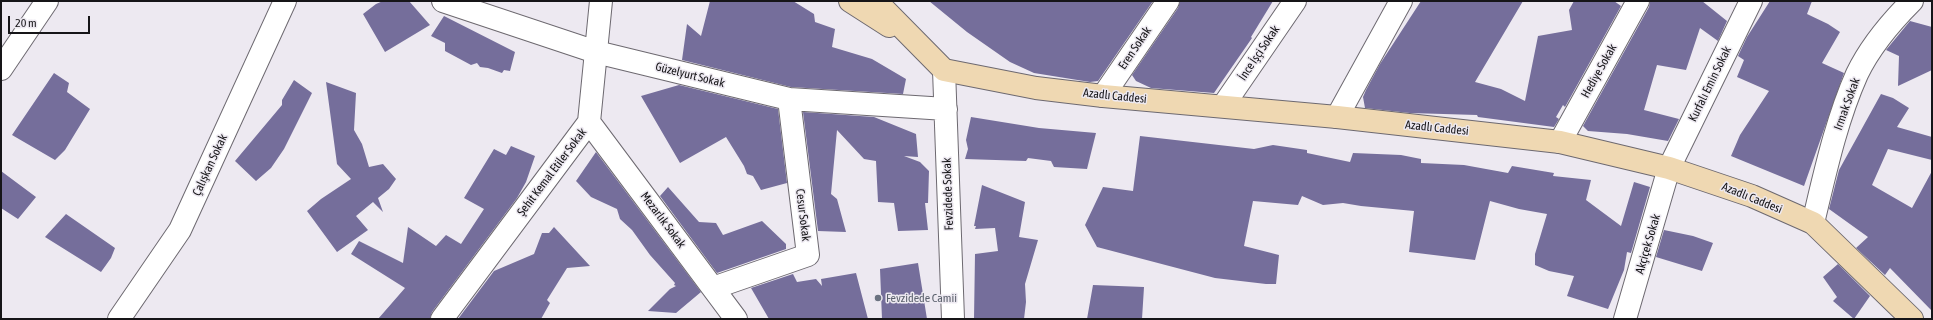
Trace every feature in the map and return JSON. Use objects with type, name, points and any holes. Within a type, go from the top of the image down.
[{"type":"street","points":[[1,69],[47,1]]},
{"type":"street","name":"Çalışkan Sokak","points":[[119,319],[180,230],[285,1]]},
{"type":"street","name":"Güzelyurt Sokak","points":[[443,1],[596,52],[789,99],[946,109]]},
{"type":"street","name":"Şehit Kemal Etiler Sokak","points":[[442,319],[589,122],[600,1]]},
{"type":"street","points":[[850,1],[922,47]]},
{"type":"street","points":[[876,1],[944,70]]},
{"type":"street","name":"Eren Sokak","points":[[1103,96],[1168,1]]},
{"type":"street","name":"İnce İşçi Sokak","points":[[1223,106],[1294,1]]},
{"type":"street","points":[[1337,117],[1401,1]]},
{"type":"street","name":"Hediye Sokak","points":[[1560,142],[1638,1]]},
{"type":"street","name":"Kurfalı Emin Sokak","points":[[1669,168],[1751,1]]},
{"type":"street","name":"Irmak Sokak","points":[[1813,223],[1835,137],[1858,73],[1888,26],[1912,1]]},
{"type":"street","name":"Azadlı Caddesi","points":[[944,70],[1036,88],[1103,96],[1337,117],[1560,142],[1669,168],[1752,196],[1813,223],[1912,319]]},
{"type":"street","name":"Fevzidede Sokak","points":[[944,70],[953,319]]},
{"type":"street","name":"Cesur Sokak","points":[[713,288],[808,255],[789,99]]},
{"type":"street","name":"Mezarlık Sokak","points":[[589,122],[736,319]]},
{"type":"street","name":"Akçiçek Sokak","points":[[1625,319],[1669,168]]},
{"type":"building","points":[[383,1],[409,1],[430,25],[385,52],[363,14],[376,4]]},
{"type":"building","points":[[710,1],[793,1],[814,14],[815,22],[835,29],[832,47],[872,59],[906,79],[903,94],[791,87],[682,60],[687,24],[701,36]]},
{"type":"building","points":[[929,1],[1153,1],[1098,81],[1090,82],[1034,73],[1010,62],[967,32]]},
{"type":"building","points":[[1180,1],[1273,1],[1251,37],[1252,38],[1214,93],[1151,88],[1136,81],[1132,75],[1178,8]]},
{"type":"building","points":[[1421,1],[1523,1],[1475,82],[1501,89],[1525,101],[1538,36],[1572,30],[1569,10],[1574,1],[1614,1],[1621,6],[1565,107],[1563,105],[1556,117],[1559,119],[1554,127],[1478,117],[1477,115],[1410,113],[1365,108],[1363,97],[1366,90],[1380,64]]},
{"type":"building","points":[[1650,1],[1702,1],[1727,21],[1718,41],[1700,28],[1686,70],[1657,65],[1644,110],[1679,119],[1668,141],[1627,134],[1588,131],[1583,126],[1649,7]]},
{"type":"building","points":[[1770,1],[1812,1],[1807,14],[1828,24],[1840,32],[1822,63],[1844,73],[1804,186],[1731,156],[1740,135],[1769,91],[1737,77],[1744,60],[1738,56],[1747,37]]},
{"type":"building","points":[[444,16],[515,52],[510,71],[504,70],[502,73],[480,67],[477,63],[471,65],[445,51],[445,43],[431,36]]},
{"type":"building","points":[[1910,21],[1932,27],[1932,70],[1898,86],[1899,56],[1886,50]]},
{"type":"building","points":[[54,73],[69,83],[67,92],[90,109],[65,150],[55,160],[12,135]]},
{"type":"building","points":[[294,80],[312,93],[284,149],[271,168],[256,181],[235,161],[282,105],[282,100]]},
{"type":"building","points":[[326,82],[356,93],[354,130],[362,144],[369,167],[383,164],[396,179],[389,189],[378,198],[383,212],[373,202],[356,216],[368,230],[337,252],[307,211],[321,199],[351,179],[337,164]]},
{"type":"building","points":[[679,85],[778,109],[787,183],[761,190],[753,176],[747,174],[744,166],[726,137],[680,163],[641,96]]},
{"type":"building","points":[[1881,94],[1893,98],[1909,108],[1897,127],[1932,137],[1932,160],[1888,149],[1872,185],[1912,208],[1932,171],[1932,311],[1890,268],[1885,275],[1856,248],[1868,237],[1829,209],[1839,170]]},
{"type":"building","points":[[803,112],[874,117],[916,134],[918,157],[904,156],[920,162],[929,171],[928,203],[925,203],[928,230],[898,231],[894,203],[878,202],[876,161],[864,159],[837,130],[831,194],[837,199],[846,232],[818,231]]},
{"type":"building","points":[[971,117],[1039,128],[1096,133],[1087,169],[1054,167],[1051,161],[1028,158],[1026,161],[965,159],[968,149],[966,140]]},
{"type":"building","points":[[1140,136],[1254,149],[1273,145],[1307,150],[1307,153],[1350,162],[1353,153],[1401,155],[1421,159],[1421,163],[1464,165],[1508,173],[1512,166],[1554,173],[1553,176],[1591,180],[1586,200],[1621,226],[1634,182],[1650,187],[1631,253],[1627,252],[1624,270],[1608,309],[1567,296],[1574,276],[1549,271],[1535,265],[1535,254],[1547,214],[1519,209],[1490,201],[1475,260],[1409,252],[1414,211],[1343,203],[1323,205],[1302,196],[1298,205],[1253,201],[1244,246],[1279,255],[1276,284],[1266,284],[1215,278],[1097,247],[1085,225],[1103,187],[1133,191]]},
{"type":"building","points":[[511,146],[535,156],[526,182],[517,198],[432,312],[430,319],[378,319],[405,288],[351,254],[359,241],[403,263],[408,227],[436,246],[446,235],[461,244],[484,209],[464,198],[494,149],[506,155]]},
{"type":"building","points":[[596,152],[701,292],[676,313],[648,311],[670,289],[676,286],[674,285],[675,283],[650,255],[632,230],[620,219],[617,209],[591,197],[576,181]]},
{"type":"building","points":[[1,171],[36,197],[18,219],[1,208]]},
{"type":"building","points":[[982,185],[1025,202],[1019,237],[1038,240],[1025,284],[1026,302],[1024,319],[974,319],[975,254],[998,251],[995,228],[975,229],[976,226],[974,226]]},
{"type":"building","points":[[668,187],[699,222],[716,223],[723,235],[762,221],[786,244],[786,249],[717,273],[660,196]]},
{"type":"building","points":[[66,214],[115,248],[111,258],[101,272],[45,237]]},
{"type":"building","points":[[554,227],[590,266],[567,268],[547,300],[550,303],[541,319],[458,319],[494,271],[534,254],[542,233],[549,233]]},
{"type":"building","points":[[1664,230],[1693,236],[1713,243],[1702,271],[1656,257]]},
{"type":"building","points":[[918,263],[927,319],[882,319],[880,269]]},
{"type":"building","points":[[1838,264],[1870,296],[1854,319],[1833,301],[1837,297],[1823,277]]},
{"type":"building","points":[[856,273],[868,319],[769,319],[751,288],[793,274],[797,282],[816,279],[822,286],[821,279]]},
{"type":"building","points":[[1093,285],[1144,287],[1142,319],[1087,319]]},
{"type":"place","name":"Fevzidede Camii","points":[[878,298]]}]
